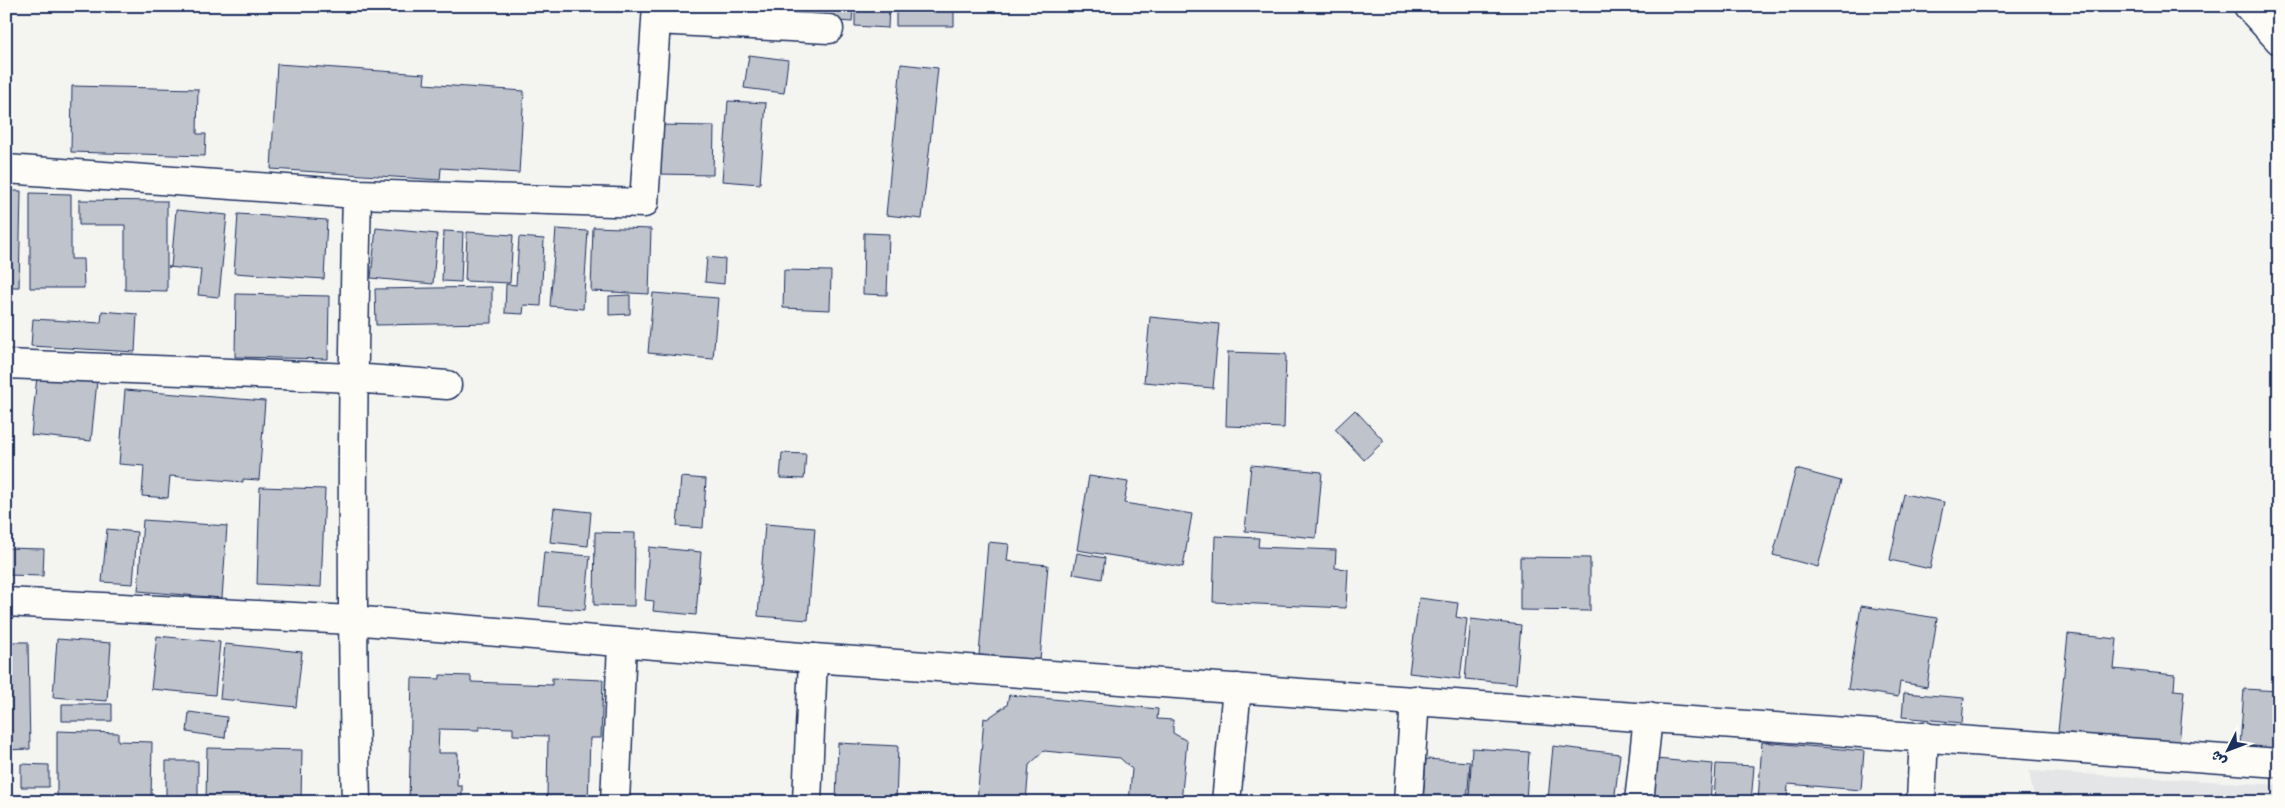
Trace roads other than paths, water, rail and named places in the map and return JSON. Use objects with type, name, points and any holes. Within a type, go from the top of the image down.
[{"type":"main road","points":[[2248,6],[2279,40]]},
{"type":"main road","points":[[6,169],[357,194],[644,203],[657,13],[829,28]]},
{"type":"main road","points":[[356,802],[351,620],[357,194]]},
{"type":"main road","points":[[6,364],[353,378],[447,386]]},
{"type":"main road","points":[[6,602],[351,620],[622,644],[1924,736],[2279,763]]},
{"type":"main road","points":[[615,802],[622,644]]},
{"type":"main road","points":[[808,802],[813,658]]},
{"type":"main road","points":[[1226,802],[1237,688]]},
{"type":"main road","points":[[1408,802],[1415,700]]},
{"type":"main road","points":[[1639,802],[1648,717]]},
{"type":"main road","points":[[1921,802],[1924,736]]}]
